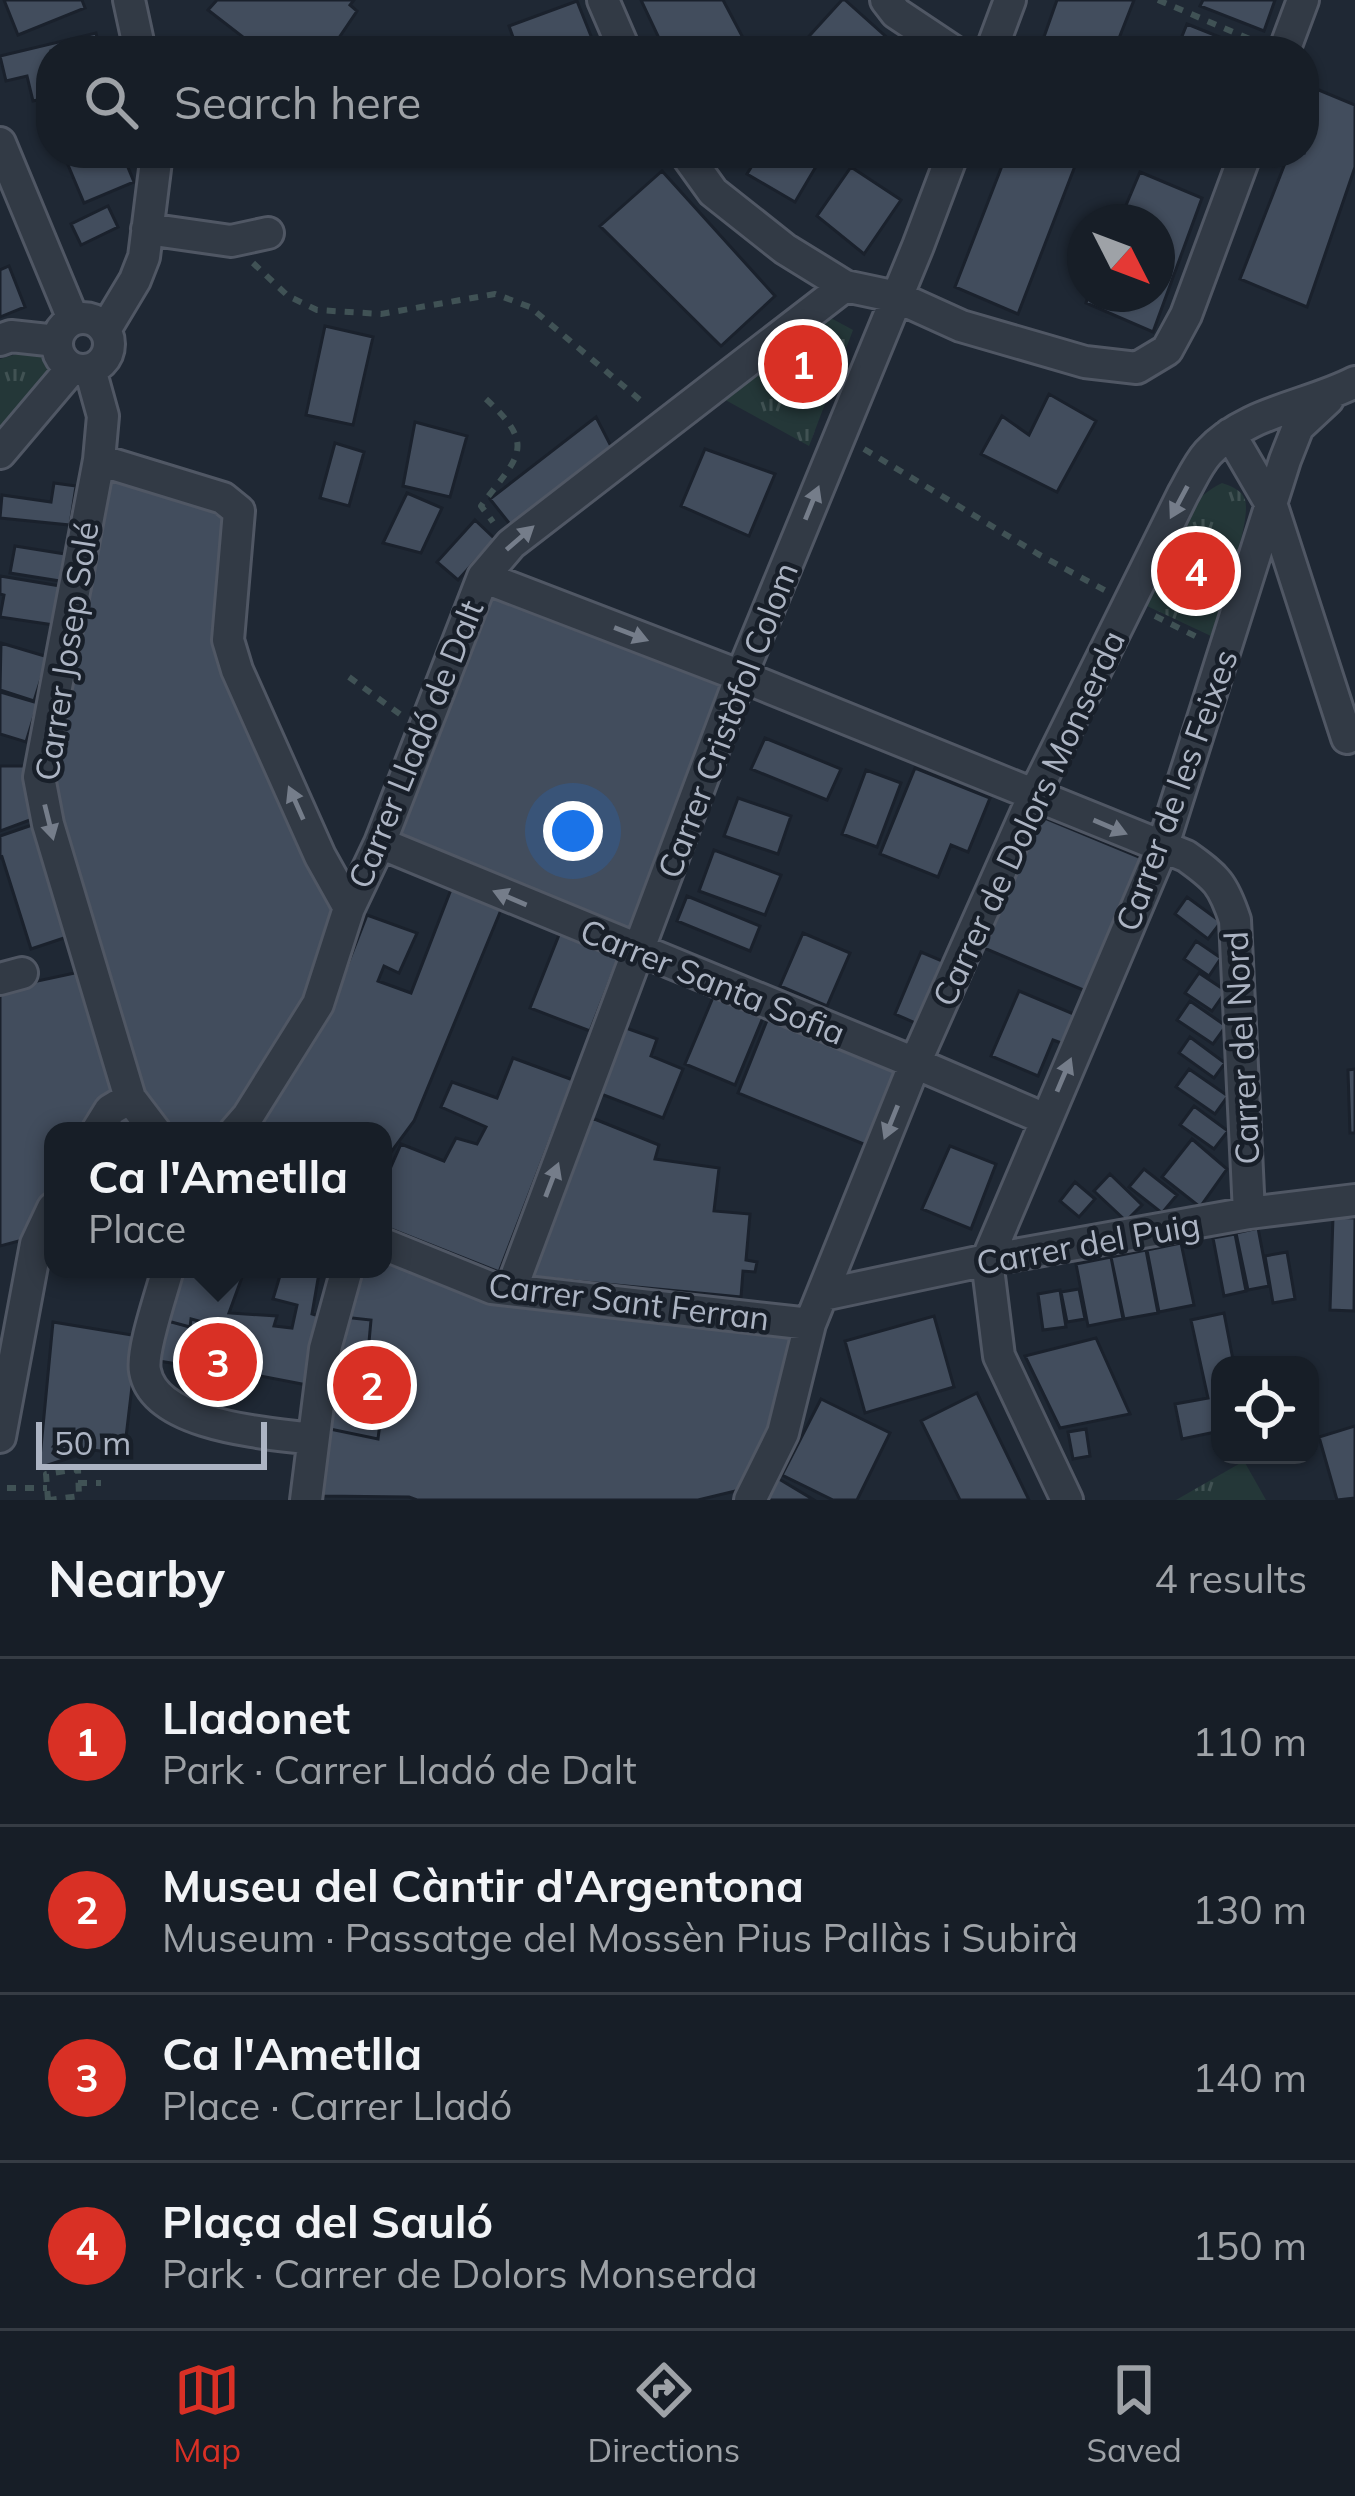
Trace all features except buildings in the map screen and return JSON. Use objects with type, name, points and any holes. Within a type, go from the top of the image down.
[{"type":"street","points":[[129,0],[137,36]]},
{"type":"street","points":[[603,0],[619,36]]},
{"type":"street","points":[[886,0],[896,13],[930,36]]},
{"type":"street","points":[[997,36],[1010,0]]},
{"type":"street","points":[[1288,36],[1304,0]]},
{"type":"street","name":"Carrer Josep Solé","points":[[0,143],[73,349],[103,416],[99,460],[39,777],[48,824],[130,1098],[148,1122]]},
{"type":"street","points":[[106,330],[144,256],[155,168]]},
{"type":"street","points":[[696,168],[713,192],[785,249],[845,286],[897,297],[961,326],[1085,362],[1137,368],[1167,350],[1186,315],[1240,168]]},
{"type":"street","name":"Carrer Cristòfol Colom","points":[[511,1290],[741,676],[947,168]]},
{"type":"street","points":[[147,230],[231,241],[268,232]]},
{"type":"street","name":"Carrer Lladó de Dalt","points":[[243,1122],[318,1004],[349,908],[380,843],[483,577],[511,544],[845,286]]},
{"type":"street","points":[[0,340],[10,336],[73,349],[100,364],[109,340],[106,330],[92,319],[73,349],[0,452]]},
{"type":"street","name":"Carrer de Dolors Monserda","points":[[745,1498],[783,1432],[816,1310],[915,1063],[1034,795],[1183,494],[1207,454],[1230,434],[1346,386]]},
{"type":"street","name":"Carrer de les Feixes","points":[[987,1260],[1162,848],[1298,427],[1346,386]]},
{"type":"street","points":[[1230,434],[1273,506],[1347,739]]},
{"type":"street","points":[[99,460],[224,498],[239,511],[228,640],[320,856],[349,908]]},
{"type":"street","name":"Carrer del Nord","points":[[483,577],[741,676],[1186,856],[1205,869],[1225,890],[1235,920],[1249,1213]]},
{"type":"street","name":"Carrer Santa Sofia","points":[[380,843],[1045,1119]]},
{"type":"street","points":[[103,1122],[110,1110],[130,1098]]},
{"type":"street","name":"Carrer del Puig","points":[[816,1310],[987,1260],[1249,1213],[1355,1200]]},
{"type":"street","points":[[0,1436],[36,1244],[44,1227]]},
{"type":"street","name":"Carrer Sant Ferran","points":[[392,1248],[492,1288],[816,1310]]},
{"type":"street","points":[[987,1260],[999,1356],[1067,1500]]},
{"type":"street","points":[[166,1278],[144,1370],[154,1390],[211,1424],[313,1439]]},
{"type":"street","points":[[305,1500],[325,1349],[345,1278]]},
{"type":"path","points":[[1158,0],[1245,36]]},
{"type":"path","points":[[231,241],[288,296],[317,310],[381,314],[495,294],[530,308],[667,424]]},
{"type":"path","points":[[481,506],[515,460],[520,441],[511,422],[486,399]]},
{"type":"path","points":[[840,435],[1039,554],[1226,651]]},
{"type":"path","points":[[349,677],[423,731]]},
{"type":"path","points":[[78,1469],[78,1483],[80,1496],[49,1500],[46,1474],[78,1469]]},
{"type":"path","points":[[78,1483],[101,1483]]},
{"type":"path","points":[[7,1488],[47,1488]]},
{"type":"green space","points":[[829,317],[853,330],[809,446],[720,397]]},
{"type":"green space","points":[[52,344],[67,368],[0,446],[0,359]]},
{"type":"green space","points":[[1222,483],[1241,494],[1246,511],[1211,636],[1147,606],[1183,520]]},
{"type":"green space","points":[[1246,1464],[1266,1500],[1176,1500]]},
{"type":"place","name":"Lladonet","points":[[803,364]]},
{"type":"place","name":"Plaça del Sauló","points":[[1196,571]]},
{"type":"place","name":"Ca l'Ametlla","points":[[218,1362]]},
{"type":"place","name":"Museu del Càntir d'Argentona","points":[[372,1385]]}]
